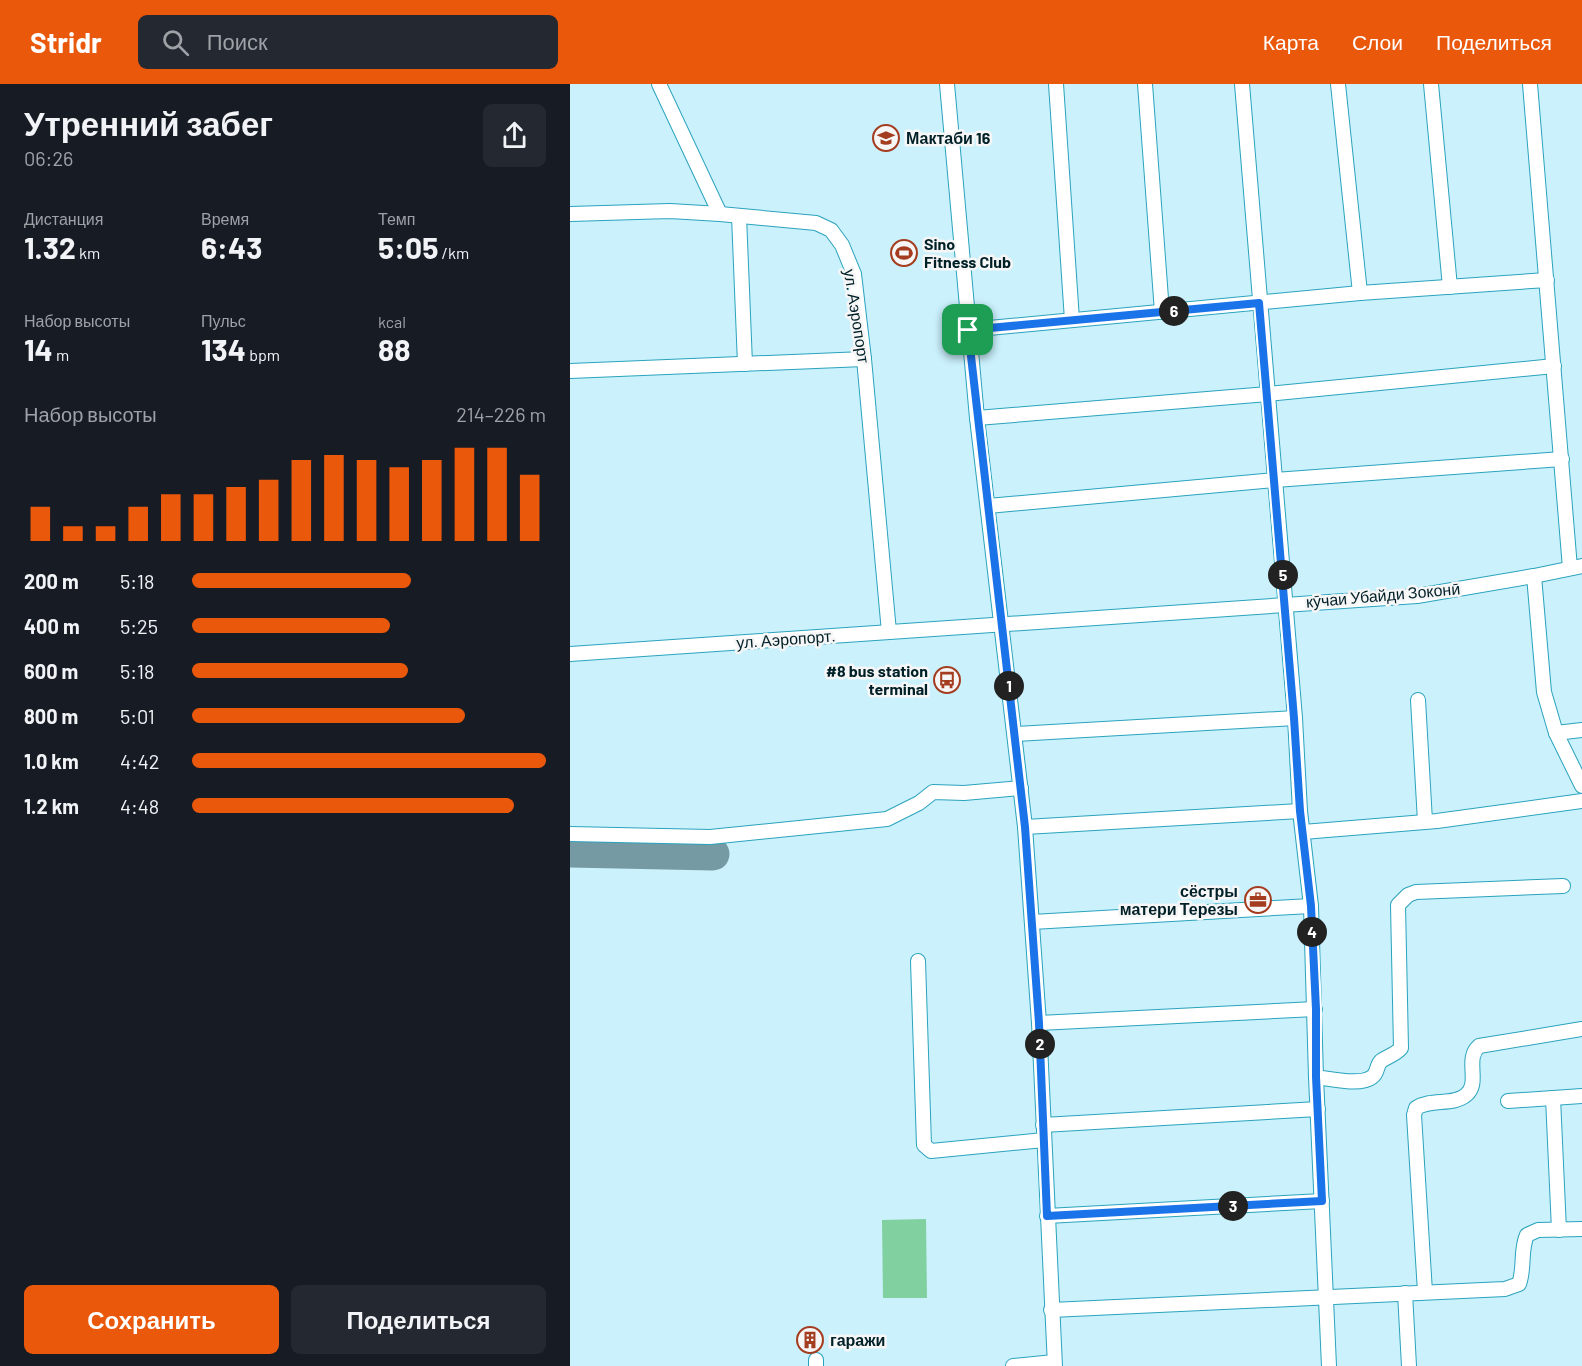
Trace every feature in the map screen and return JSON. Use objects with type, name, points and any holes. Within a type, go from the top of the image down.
[{"type":"street","points":[[659,84],[720,214]]},
{"type":"street","points":[[947,84],[977,418],[1025,827],[1039,1023],[1055,1364],[1013,1366]]},
{"type":"street","points":[[1056,84],[1072,320]]},
{"type":"street","points":[[1145,84],[1162,312]]},
{"type":"street","points":[[1242,84],[1300,811],[1311,906],[1329,1366]]},
{"type":"street","points":[[1338,84],[1360,293]]},
{"type":"street","points":[[1431,84],[1450,287]]},
{"type":"street","points":[[1530,84],[1562,459],[1576,567]]},
{"type":"street","name":"ул. Аэропорт","points":[[570,214],[670,211],[720,214],[816,223],[831,230],[842,245],[854,274],[889,632]]},
{"type":"street","points":[[739,216],[745,364]]},
{"type":"street","points":[[968,330],[1360,293],[1547,280]]},
{"type":"street","points":[[570,371],[864,359]]},
{"type":"street","points":[[977,418],[1268,394],[1554,366]]},
{"type":"street","points":[[988,506],[1275,480],[1562,459]]},
{"type":"street","name":"кӯчаи Убайди Зоконӣ","points":[[1002,624],[1417,596],[1576,567]]},
{"type":"street","points":[[1534,576],[1544,692],[1556,734],[1582,786]]},
{"type":"street","name":"ул. Аэропорт.","points":[[570,654],[1002,624]]},
{"type":"street","points":[[1418,699],[1425,821]]},
{"type":"street","points":[[1015,734],[1294,718]]},
{"type":"street","points":[[1556,734],[1582,730]]},
{"type":"street","points":[[570,834],[710,837],[887,819],[919,803],[933,792],[964,793],[1021,788]]},
{"type":"street","points":[[1304,832],[1425,821],[1582,801]]},
{"type":"street","points":[[1025,827],[1300,811]]},
{"type":"street","points":[[1316,1077],[1366,1081],[1375,1074],[1378,1065],[1384,1059],[1396,1054],[1401,1048],[1398,905],[1402,899],[1416,892],[1563,886]]},
{"type":"street","points":[[1032,922],[1311,906]]},
{"type":"street","points":[[918,961],[924,1145],[931,1151],[1044,1140]]},
{"type":"street","points":[[1039,1023],[1316,1009]]},
{"type":"street","points":[[1425,1292],[1414,1115],[1416,1108],[1425,1103],[1465,1097],[1472,1085],[1473,1051],[1479,1046],[1582,1029]]},
{"type":"street","points":[[1508,1101],[1582,1095]]},
{"type":"street","points":[[1552,1098],[1559,1230]]},
{"type":"street","points":[[1043,1125],[1318,1109]]},
{"type":"street","points":[[1047,1216],[1322,1201]]},
{"type":"street","points":[[1051,1310],[1505,1289],[1519,1284],[1524,1242],[1527,1235],[1538,1230],[1582,1229]]},
{"type":"street","points":[[1405,1293],[1409,1366]]},
{"type":"green space","points":[[926,1219],[927,1298],[883,1298],[882,1220]]},
{"type":"taxiway","points":[[570,851],[713,854]]},
{"type":"place","name":"Мактаби 16","points":[[886,138]]},
{"type":"place","name":"Sino Fitness Club","points":[[904,253]]},
{"type":"place","name":"#8 bus station terminal","points":[[947,680]]},
{"type":"place","name":"сёстры матери Терезы","points":[[1258,900]]},
{"type":"place","name":"гаражи","points":[[810,1340]]},
{"type":"route","points":[[1259,303],[1300,811],[1311,906],[1322,1201],[1047,1216],[1039,1023],[1025,827],[968,330],[1259,303]]}]
